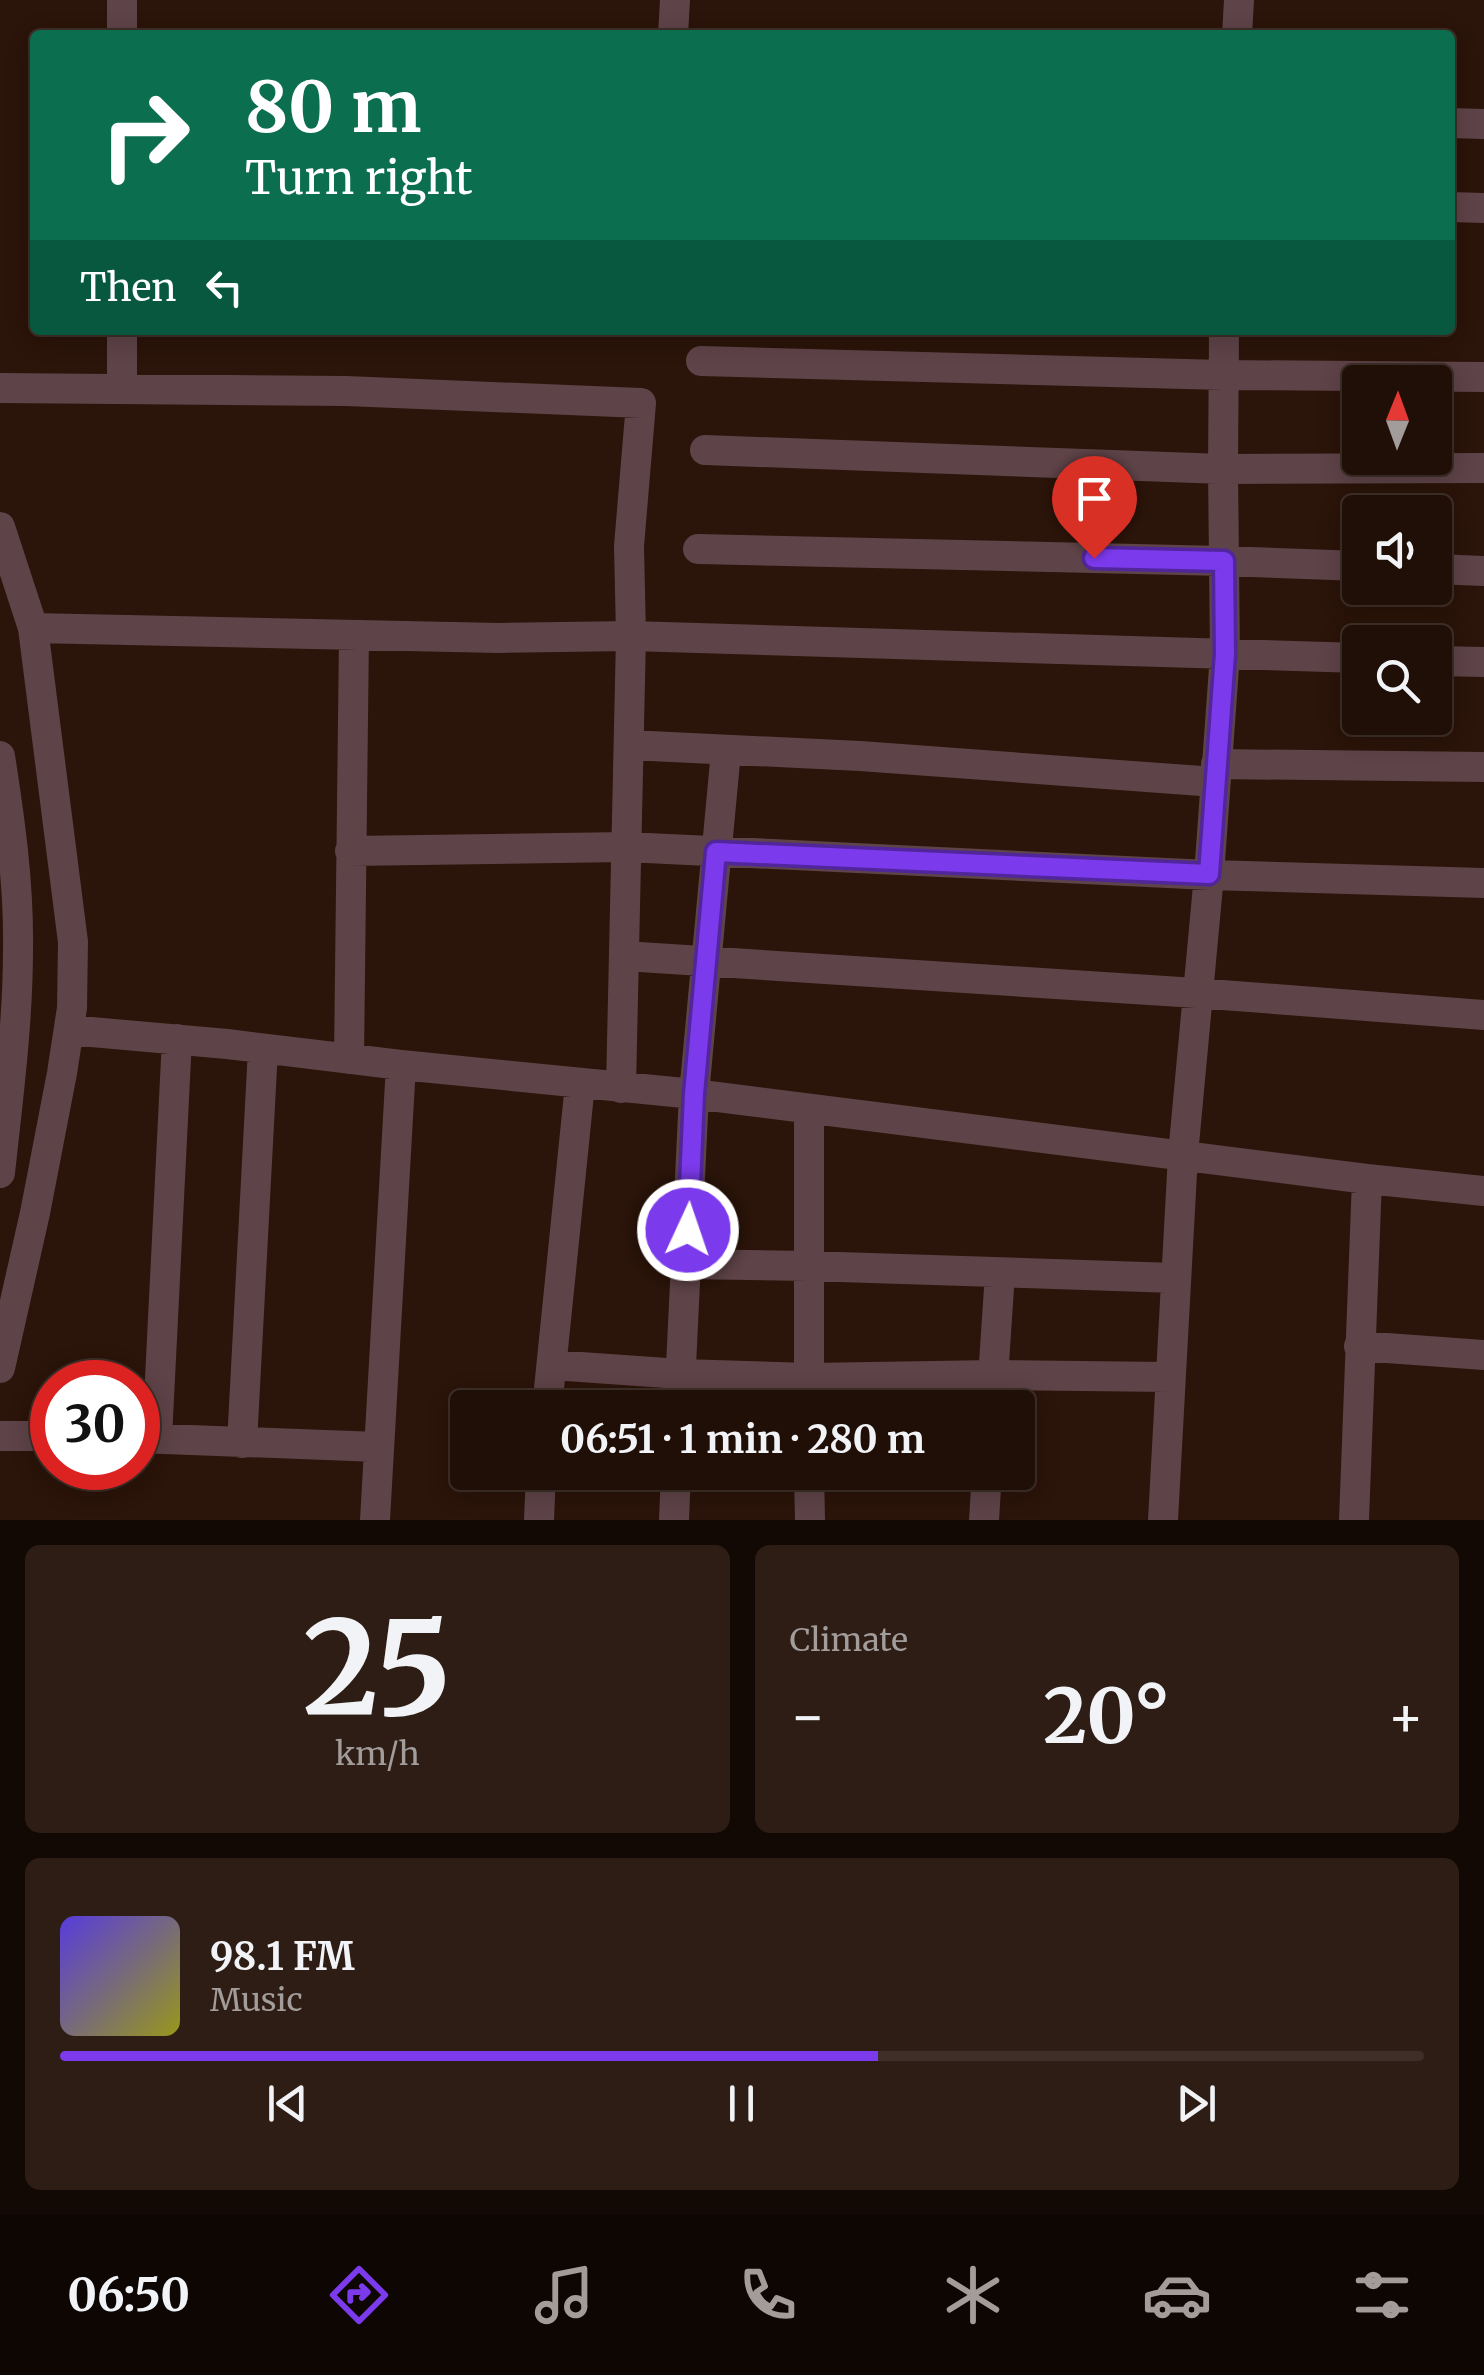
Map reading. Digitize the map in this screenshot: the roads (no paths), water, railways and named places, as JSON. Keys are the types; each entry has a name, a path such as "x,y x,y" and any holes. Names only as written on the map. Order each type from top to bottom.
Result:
{"street":[{"path":"122,0 122,30"},
{"path":"674,30 675,0"},
{"path":"1237,30 1239,0"},
{"path":"1455,122 1484,124"},
{"path":"1455,208 1484,208"},
{"path":"122,335 122,387"},
{"path":"1162,1520 1183,1156 1225,654 1224,335"},
{"path":"701,361 1484,378"},
{"path":"0,388 346,391 641,403 629,546 632,636 621,1088"},
{"path":"705,450 1223,469 1484,468"},
{"path":"0,528 33,628 73,942 69,1030 35,1213 0,1368"},
{"path":"698,548 1342,565"},
{"path":"1452,570 1484,571"},
{"path":"33,628 498,638 632,636 1342,657"},
{"path":"348,1059 354,635"},
{"path":"1452,661 1484,662"},
{"path":"629,745 1216,773 1484,767"},
{"path":"680,1390 694,1094 726,751"},
{"path":"0,756 14,848 18,932 0,1173"},
{"path":"350,851 626,846 1484,883"},
{"path":"624,956 1484,1015"},
{"path":"69,1030 694,1094 1484,1192"},
{"path":"153,1360 177,1040"},
{"path":"242,1443 263,1049"},
{"path":"375,1520 402,1065"},
{"path":"549,1390 580,1084"},
{"path":"809,1109 809,1390"},
{"path":"1354,1520 1367,1179"},
{"path":"686,1264 1175,1278"},
{"path":"992,1390 1000,1273"},
{"path":"1359,1346 1484,1355"},
{"path":"552,1365 681,1374 795,1390"},
{"path":"831,1390 993,1375 1170,1377"},
{"path":"0,1436 30,1436"},
{"path":"160,1439 378,1448"},
{"path":"539,1520 540,1490"},
{"path":"674,1520 675,1490"},
{"path":"810,1490 810,1520"},
{"path":"984,1520 986,1490"}]}
